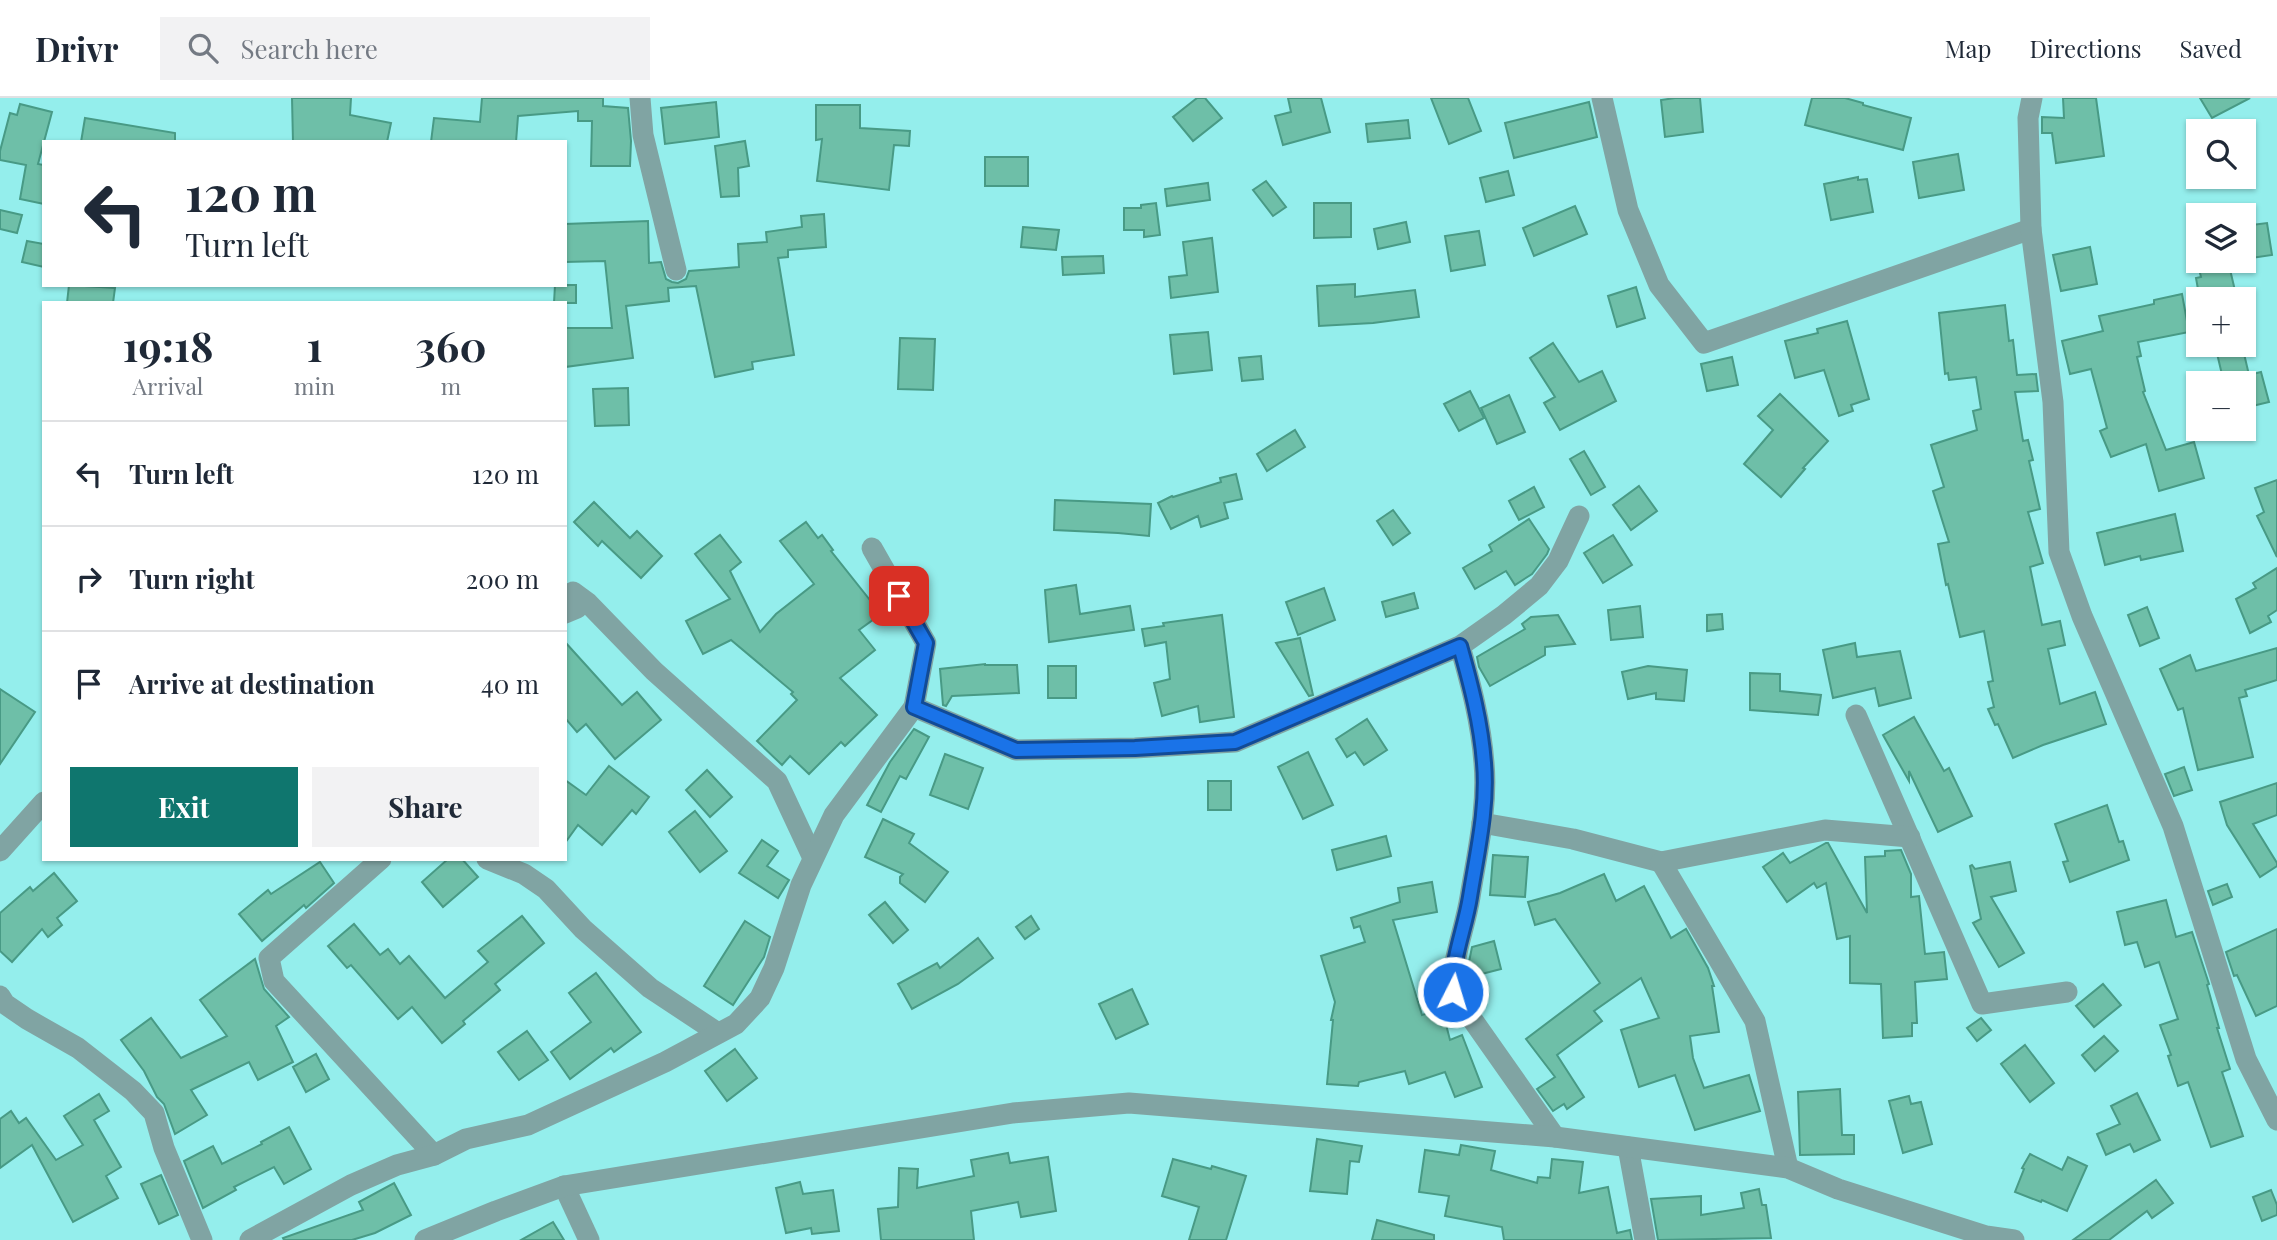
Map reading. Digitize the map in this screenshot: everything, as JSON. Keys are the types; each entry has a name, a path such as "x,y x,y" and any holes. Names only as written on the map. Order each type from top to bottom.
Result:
{"street":[{"path":"640,98 643,135 676,270"},
{"path":"1602,98 1628,210 1638,235 1659,285 1704,343 2031,229"},
{"path":"2032,98 2028,118 2031,229 2053,402 2059,552 2082,616 2174,826 2246,1059 2277,1120"},
{"path":"914,707 1016,750 1135,748 1235,742 1460,646 1539,586 1558,561 1579,516"},
{"path":"250,1240 351,1185 397,1165 434,1156 466,1139 528,1125 665,1062 736,1024 760,998 774,968 801,885 834,815 914,707 926,643 872,548"},
{"path":"567,611 577,608 573,592 588,603 654,670 777,781 813,858"},
{"path":"1460,646 1476,705 1485,764 1482,822 1469,905 1452,975 1453,992 1555,1137"},
{"path":"1856,715 1982,1004 2067,992"},
{"path":"0,851 42,804"},
{"path":"1482,822 1573,839 1661,862 1825,830 1910,837"},
{"path":"379,861 269,958 274,981 434,1156"},
{"path":"492,861 524,874 546,889 583,929 650,988 718,1033"},
{"path":"1661,862 1755,1021 1788,1168"},
{"path":"0,996 5,1004 27,1019 78,1048 132,1091 154,1113 164,1148 202,1240"},
{"path":"425,1240 564,1186 1013,1113 1129,1103 1555,1137 1788,1168 1838,1189 1986,1236 2014,1240"},
{"path":"1628,1147 1645,1240"},
{"path":"564,1186 589,1240"}],"building":[{"path":"292,98 351,98 350,115 391,123 387,140 293,140"},
{"path":"482,98 603,98 603,106 628,108 630,166 591,166 592,121 578,121 578,111 518,116 516,140 431,140 434,118 480,122"},
{"path":"1197,98 1205,98 1222,118 1193,141 1173,117"},
{"path":"1288,98 1321,98 1330,132 1283,145 1275,116 1291,112"},
{"path":"1431,98 1468,98 1481,131 1449,144"},
{"path":"1700,98 1703,132 1665,137 1661,100"},
{"path":"1812,98 1845,98 1911,118 1903,150 1805,125"},
{"path":"2063,98 2096,98 2104,156 2056,163 2052,133 2042,133 2042,117 2064,118"},
{"path":"2200,98 2250,98 2212,118"},
{"path":"716,102 719,137 665,144 661,108"},
{"path":"1589,102 1597,137 1514,158 1505,123"},
{"path":"20,104 52,112 44,140 42,140 38,164 42,165 42,204 20,199 26,165 0,160 10,113 17,115"},
{"path":"816,105 860,105 860,128 910,131 909,146 894,145 889,190 817,181 822,139 816,140"},
{"path":"85,118 175,133 175,140 81,140"},
{"path":"1408,120 1410,138 1368,142 1366,124"},
{"path":"745,141 749,166 738,168 739,196 721,197 715,146"},
{"path":"1958,154 1964,190 1919,198 1913,162"},
{"path":"985,157 1028,157 1028,186 985,186"},
{"path":"1508,171 1514,195 1486,202 1480,178"},
{"path":"1858,177 1858,180 1867,179 1873,212 1831,220 1824,184"},
{"path":"1266,181 1286,207 1273,216 1253,190"},
{"path":"1208,183 1210,200 1167,206 1165,189"},
{"path":"1156,203 1160,235 1144,237 1144,230 1124,230 1124,208 1141,208 1141,205"},
{"path":"1314,203 1351,203 1351,237 1314,238"},
{"path":"1575,206 1587,234 1534,256 1523,228"},
{"path":"0,210 22,215 17,233 0,229"},
{"path":"824,214 826,247 788,250 788,257 778,258 794,355 752,362 753,369 715,377 696,286 668,288 669,301 626,306 633,358 567,367 567,328 612,328 605,261 567,262 567,224 648,221 649,263 661,262 666,279 678,283 686,279 689,271 739,267 738,244 767,242 766,232 802,227 801,216"},
{"path":"1406,222 1410,242 1378,249 1374,229"},
{"path":"2267,223 2272,255 2256,257 2256,224"},
{"path":"1023,227 1059,230 1056,250 1021,247"},
{"path":"1479,231 1485,265 1451,271 1445,236"},
{"path":"1212,238 1218,292 1171,298 1169,277 1187,275 1183,242"},
{"path":"27,241 42,244 42,267 22,262"},
{"path":"2090,247 2097,284 2061,291 2053,255"},
{"path":"1103,256 1104,273 1063,275 1062,257"},
{"path":"2200,273 2231,273 2234,287 2198,287 2196,278 2201,277"},
{"path":"1355,284 1355,297 1415,290 1419,317 1319,326 1317,286"},
{"path":"576,285 576,303 554,301 555,287"},
{"path":"69,287 115,288 113,301 67,301"},
{"path":"1636,287 1645,318 1617,327 1608,296"},
{"path":"2182,294 2186,333 2138,342 2141,356 2137,357 2145,391 2143,392 2166,450 2194,442 2204,478 2159,491 2146,444 2111,457 2100,431 2107,428 2091,369 2070,374 2062,341 2103,331 2099,316 2154,304 2154,300"},
{"path":"2005,305 2009,341 2013,340 2017,375 2036,374 2038,391 2015,392 2023,441 2028,440 2033,460 2029,461 2040,509 2028,512 2043,563 2030,567 2042,625 2060,621 2065,645 2048,649 2060,704 2095,692 2106,724 2013,758 1988,709 1994,707 1988,682 1993,681 1984,631 1960,637 1948,584 1946,585 1938,544 1949,542 1933,491 1944,487 1931,445 1977,430 1973,411 1981,409 1976,377 1949,380 1948,373 1945,374 1939,313"},
{"path":"1847,321 1869,399 1851,405 1853,411 1839,416 1824,370 1795,378 1785,341 1818,333 1817,329"},
{"path":"1208,332 1212,370 1174,374 1170,335"},
{"path":"900,338 935,339 933,390 898,389"},
{"path":"1553,343 1579,382 1602,371 1616,401 1560,430 1544,403 1555,397 1530,358"},
{"path":"1261,356 1263,379 1242,381 1239,358"},
{"path":"1732,357 1738,385 1707,391 1701,364"},
{"path":"2218,357 2245,357 2248,371 2221,371"},
{"path":"2261,372 2269,402 2256,405 2256,373"},
{"path":"628,388 629,425 595,426 593,389"},
{"path":"1470,391 1484,418 1459,431 1444,404"},
{"path":"1780,394 1828,441 1781,497 1744,464 1773,430 1758,416"},
{"path":"1509,395 1525,432 1497,444 1481,408"},
{"path":"1295,430 1305,447 1267,471 1257,454"},
{"path":"1584,451 1605,487 1591,495 1570,459"},
{"path":"1236,474 1242,499 1224,503 1228,518 1201,527 1198,516 1171,529 1158,503 1172,496 1221,482 1220,478"},
{"path":"2277,480 2277,557 2257,516 2264,512 2255,488"},
{"path":"1639,486 1657,511 1631,530 1613,505"},
{"path":"1534,487 1544,507 1519,520 1509,501"},
{"path":"1055,500 1151,504 1149,536 1054,530"},
{"path":"594,502 630,538 637,531 662,556 641,578 602,541 598,546 574,522"},
{"path":"1393,510 1410,533 1393,545 1377,521"},
{"path":"2175,514 2183,551 2141,560 2140,556 2105,565 2097,533"},
{"path":"1529,519 1549,549 1532,574 1515,585 1506,571 1475,589 1463,568 1492,551 1489,545"},
{"path":"806,522 818,538 822,535 833,550 831,551 881,614 859,630 875,650 840,678 877,715 845,746 841,742 809,774 790,756 782,765 757,741 797,700 791,694 793,692 731,640 703,654 686,621 730,599 695,554 720,535 741,562 730,571 760,632 776,614 814,584 780,541"},
{"path":"1613,535 1632,565 1603,583 1584,553"},
{"path":"2277,568 2277,610 2268,616 2271,622 2250,633 2236,599 2256,588 2253,583"},
{"path":"1076,585 1080,614 1130,606 1134,630 1049,642 1045,590"},
{"path":"1324,588 1335,620 1298,635 1286,602"},
{"path":"1414,593 1418,608 1386,617 1382,602"},
{"path":"1640,606 1643,637 1611,640 1608,610"},
{"path":"2147,607 2159,638 2140,646 2128,615"},
{"path":"1722,614 1723,629 1707,631 1707,615"},
{"path":"1222,615 1234,717 1200,722 1198,706 1162,716 1154,683 1170,679 1166,642 1145,646 1142,629 1164,626 1163,623"},
{"path":"1558,615 1575,644 1545,647 1545,655 1490,686 1479,667 1477,657 1525,629 1522,624 1531,617"},
{"path":"1300,638 1313,695 1309,696 1276,643"},
{"path":"1855,643 1857,657 1900,651 1911,698 1879,706 1875,688 1833,698 1823,650"},
{"path":"567,644 622,705 637,692 661,720 615,759 586,724 577,732 567,720"},
{"path":"2277,648 2277,680 2245,690 2247,696 2239,698 2253,757 2198,770 2183,708 2178,710 2160,669 2190,655 2196,671"},
{"path":"985,664 1017,665 1019,693 952,696 946,706 943,705 940,669"},
{"path":"1048,666 1076,666 1076,698 1048,698"},
{"path":"1648,666 1687,670 1684,701 1656,699 1656,693 1628,699 1622,672"},
{"path":"1750,673 1780,674 1780,691 1821,695 1818,715 1750,710"},
{"path":"0,689 35,712 0,764"},
{"path":"1914,717 1944,771 1949,768 1972,816 1938,832 1909,771 1909,781 1883,735"},
{"path":"1367,719 1387,750 1364,765 1355,752 1347,757 1336,739"},
{"path":"914,729 929,737 906,779 900,776 881,812 867,805 890,762"},
{"path":"1308,752 1333,805 1303,819 1278,767"},
{"path":"945,754 983,768 968,809 930,795"},
{"path":"609,766 649,797 636,814 632,810 602,845 578,825 567,840 567,781 586,795"},
{"path":"2184,767 2192,790 2174,796 2165,774"},
{"path":"707,770 732,797 710,817 686,790"},
{"path":"1208,781 1231,781 1231,810 1208,810"},
{"path":"2277,783 2277,815 2253,824 2277,863 2277,866 2260,877 2227,825 2220,802"},
{"path":"2107,805 2119,842 2123,841 2129,860 2070,882 2063,862 2068,861 2055,824"},
{"path":"695,811 727,851 700,872 669,832"},
{"path":"883,819 914,834 909,843 948,872 925,902 900,883 903,874 865,857"},
{"path":"1386,836 1391,856 1337,870 1332,850"},
{"path":"762,840 778,851 767,866 789,880 778,898 739,873"},
{"path":"1826,843 1867,913 1865,857 1885,856 1885,851 1901,850 1911,874 1911,897 1919,896 1925,954 1944,952 1947,979 1915,982 1917,1023 1912,1023 1912,1036 1883,1038 1881,984 1850,983 1850,936 1837,939 1826,883 1817,888 1814,883 1787,902 1763,867 1783,853 1790,863"},
{"path":"1493,855 1528,857 1525,897 1490,895"},
{"path":"446,861 464,861 478,877 443,907 422,882"},
{"path":"320,862 334,883 262,941 239,914 268,890 271,894"},
{"path":"2010,862 2016,891 1991,897 2024,953 1999,967 1973,923 1981,919 1970,866 1975,869"},
{"path":"54,873 77,901 57,918 62,925 48,937 42,929 12,962 0,951 0,913 30,887 33,891"},
{"path":"1604,874 1616,901 1644,886 1671,938 1686,929 1708,968 1714,986 1719,1032 1690,1036 1693,1058 1704,1088 1749,1075 1760,1111 1695,1130 1675,1075 1639,1087 1621,1030 1659,1018 1641,978 1594,1011 1602,1021 1557,1055 1584,1097 1567,1109 1564,1104 1553,1111 1537,1089 1555,1077 1526,1039 1600,983 1555,919 1535,925 1528,902 1560,893"},
{"path":"1432,882 1437,912 1393,920 1422,1015 1442,1009 1450,1040 1462,1035 1482,1087 1455,1097 1445,1072 1409,1084 1405,1071 1359,1082 1358,1086 1327,1084 1331,1020 1335,1002 1321,956 1365,942 1360,926 1354,928 1351,918 1400,902 1398,888"},
{"path":"2227,884 2232,897 2213,905 2208,891"},
{"path":"2166,900 2176,937 2192,932 2209,984 2207,985 2217,1028 2230,1069 2222,1072 2243,1136 2211,1147 2188,1082 2178,1086 2168,1056 2171,1055 2160,1025 2178,1019 2159,962 2145,967 2137,942 2125,945 2117,912"},
{"path":"885,902 908,930 893,943 869,915"},
{"path":"522,916 544,943 495,984 500,990 442,1043 412,1007 398,1019 351,965 347,968 328,946 354,924 380,955 388,949 400,964 409,956 445,998 488,962 478,951"},
{"path":"1031,916 1039,929 1025,939 1016,927"},
{"path":"745,921 770,937 764,957 733,1005 704,986"},
{"path":"2277,929 2277,1006 2256,1016 2237,975 2234,976 2226,952"},
{"path":"978,938 993,958 958,984 912,1009 898,984 937,963 940,968"},
{"path":"1494,941 1501,969 1470,977 1468,967 1472,947"},
{"path":"255,959 264,989 289,1017 276,1026 293,1062 258,1080 249,1062 191,1090 207,1115 175,1134 164,1104 121,1040 151,1018 181,1058 227,1036 200,1000"},
{"path":"596,973 641,1032 614,1052 611,1048 570,1079 551,1052 591,1022 569,993"},
{"path":"2103,984 2121,1005 2094,1027 2076,1006"},
{"path":"1132,989 1148,1024 1116,1039 1099,1004"},
{"path":"1981,1018 1991,1030 1977,1041 1967,1028"},
{"path":"527,1031 548,1060 519,1080 498,1052"},
{"path":"2104,1036 2118,1051 2095,1071 2082,1055"},
{"path":"2025,1045 2054,1083 2030,1102 2001,1064"},
{"path":"735,1049 757,1078 727,1101 705,1071"},
{"path":"316,1054 329,1079 306,1092 293,1067"},
{"path":"1840,1089 1842,1135 1854,1135 1854,1154 1800,1155 1798,1092"},
{"path":"2137,1093 2160,1140 2134,1152 2130,1144 2106,1155 2097,1134 2120,1124 2111,1106"},
{"path":"99,1094 109,1111 94,1120 121,1167 106,1176 118,1198 73,1222 32,1145 0,1168 0,1119 11,1111 19,1123 26,1118 56,1160 83,1145 64,1116"},
{"path":"1909,1096 1911,1104 1921,1102 1932,1144 1903,1153 1889,1101"},
{"path":"289,1127 311,1169 284,1184 274,1167 234,1187 236,1190 203,1208 184,1161 213,1146 222,1164"},
{"path":"1317,1139 1362,1146 1359,1162 1350,1161 1347,1194 1310,1191"},
{"path":"1461,1145 1495,1151 1491,1170 1537,1183 1538,1177 1550,1178 1552,1159 1583,1162 1579,1193 1608,1187 1617,1233 1630,1230 1632,1240 1504,1240 1502,1227 1445,1216 1449,1196 1419,1192 1425,1150 1459,1155"},
{"path":"1008,1153 1010,1163 1048,1157 1056,1211 1021,1217 1018,1202 971,1211 974,1240 881,1240 878,1209 898,1207 899,1168 918,1169 917,1188 974,1176 971,1160"},
{"path":"2030,1154 2062,1170 2068,1157 2087,1166 2067,1211 2015,1192 2024,1169 2022,1168"},
{"path":"1173,1159 1246,1176 1226,1240 1189,1240 1199,1207 1162,1196"},
{"path":"161,1175 178,1215 159,1224 141,1184"},
{"path":"2156,1180 2173,1203 2152,1218 2147,1211 2109,1240 2073,1240"},
{"path":"800,1182 803,1194 833,1190 839,1231 812,1234 811,1228 786,1233 776,1188"},
{"path":"394,1183 411,1215 375,1233 352,1240 284,1240 283,1238 363,1210 359,1202"},
{"path":"1759,1189 1762,1205 1766,1205 1771,1238 1658,1240 1651,1199 1701,1196 1701,1215 1744,1208 1741,1193"},
{"path":"2271,1190 2277,1205 2277,1215 2262,1221 2253,1197"},
{"path":"1377,1220 1434,1235 1434,1240 1372,1240"},
{"path":"553,1222 564,1240 521,1240"}],"route":[{"path":"899,596 926,643 914,707 1016,750 1135,748 1235,742 1460,646 1476,705 1485,764 1482,822 1469,905 1452,975 1453,992"}]}
